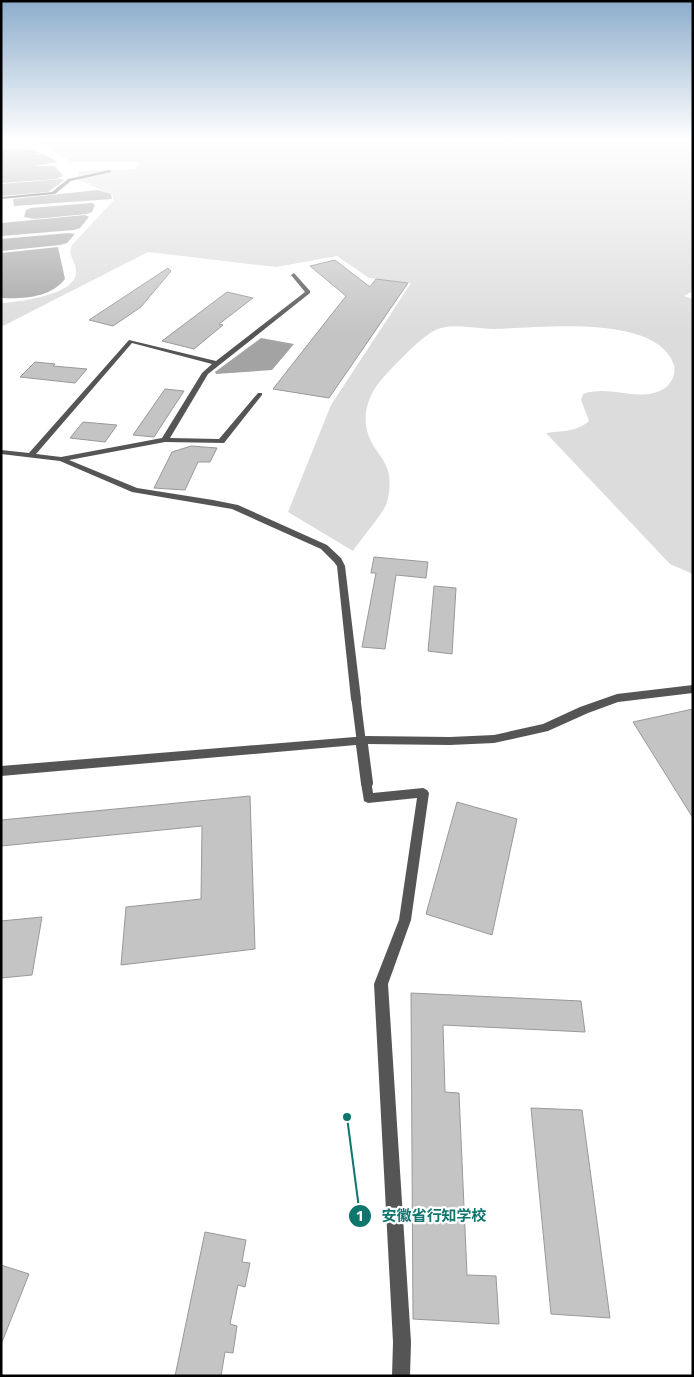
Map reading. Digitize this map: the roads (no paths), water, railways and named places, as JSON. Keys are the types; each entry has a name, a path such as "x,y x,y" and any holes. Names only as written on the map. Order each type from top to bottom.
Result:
{"street":[{"path":"165,440 205,373 308,292 294,276"},
{"path":"31,456 131,341 216,363"},
{"path":"1,452 61,459 165,440 221,440 260,394"},
{"path":"61,459 135,490 235,507 330,550 341,566 368,798 423,793 405,920 381,984 402,1332 401,1376"},
{"path":"1,771 367,740 450,741 494,738 544,728 617,698 693,689"}],"place":[{"name":"安徽省行知学校","path":"347,1117"}]}
